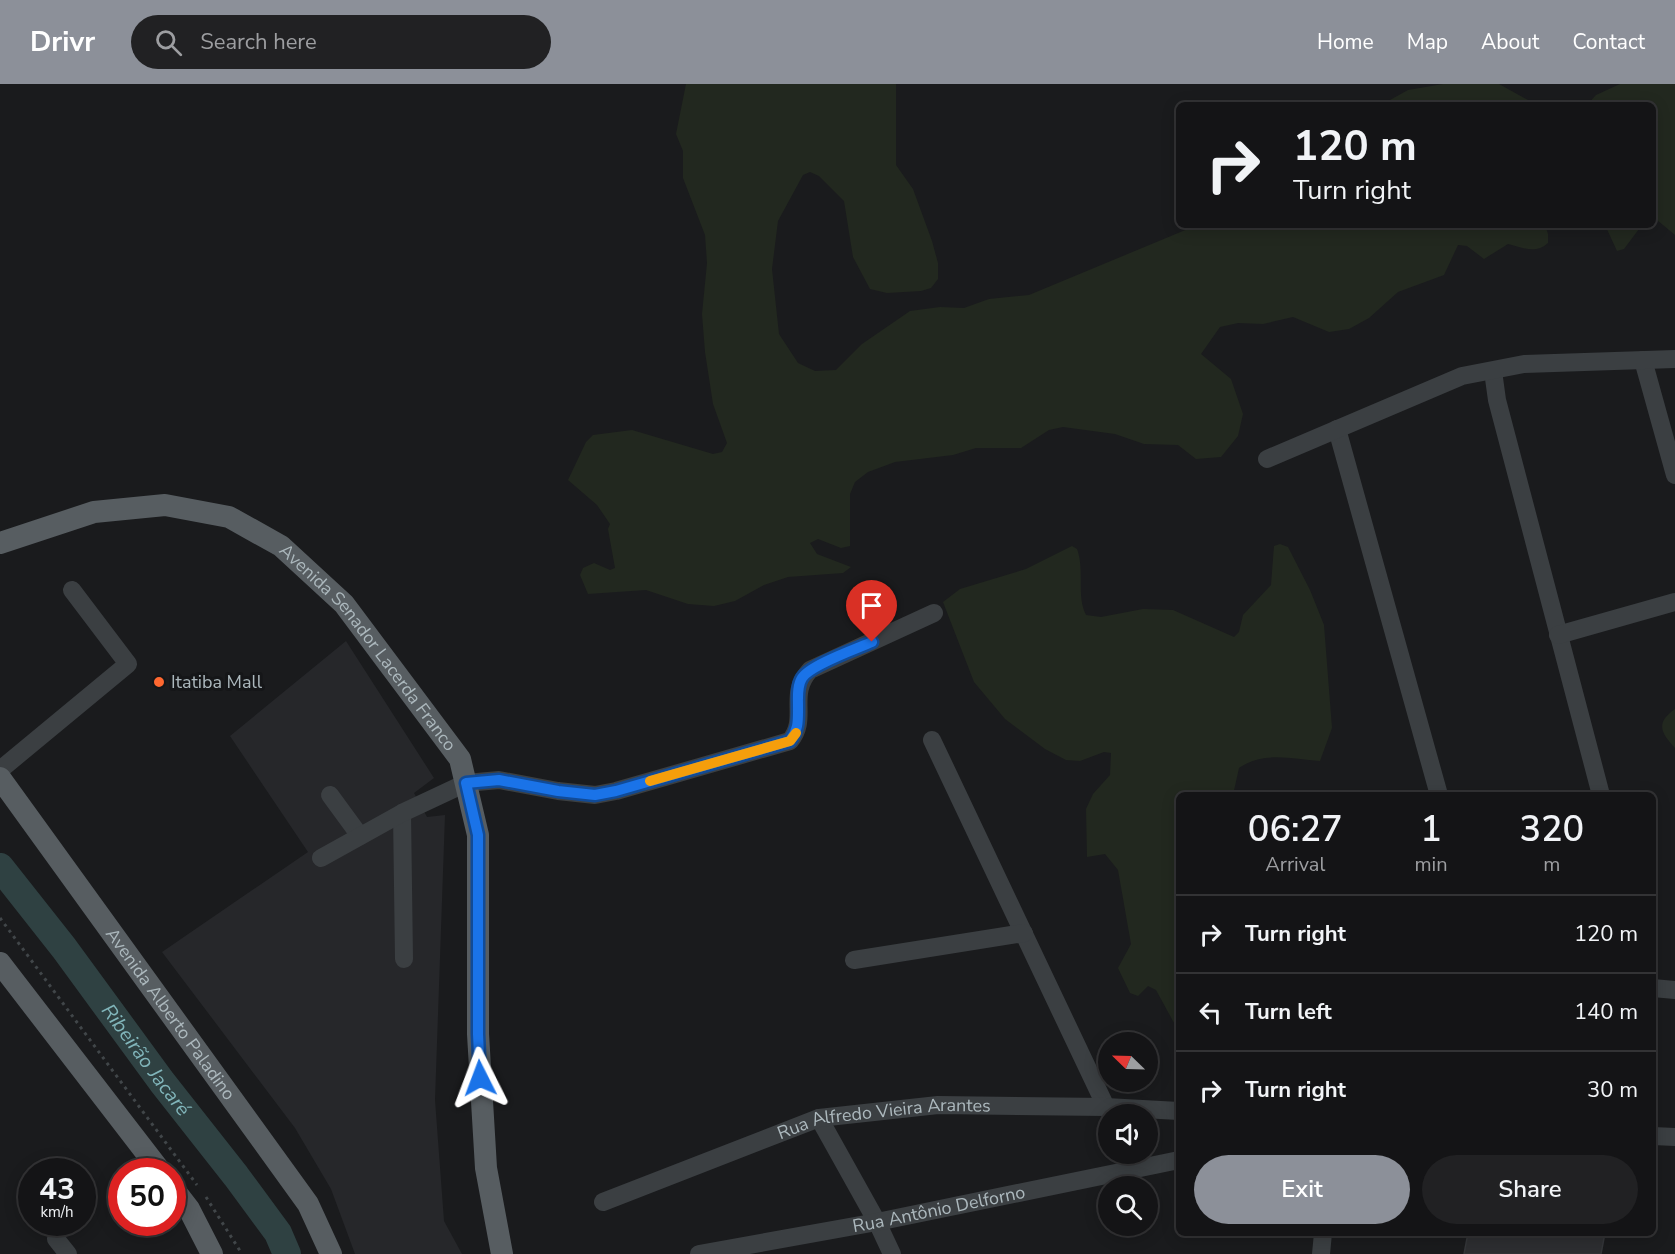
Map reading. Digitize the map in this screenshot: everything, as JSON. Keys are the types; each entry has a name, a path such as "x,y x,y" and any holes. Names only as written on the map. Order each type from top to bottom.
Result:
{"main road":[{"name":"Avenida Senador Lacerda Franco","path":"0,543 94,512 165,505 229,517 281,546 344,604 460,759 478,835 478,1034 486,1168 502,1254"},
{"name":"Avenida Alberto Paladino","path":"0,778 308,1204 331,1254"},
{"path":"0,963 149,1158"},
{"path":"186,1205 212,1254"}],"street":[{"path":"1267,459 1462,376 1524,364 1675,359"},
{"path":"1643,360 1675,475"},
{"path":"1493,371 1497,400 1600,792"},
{"path":"1337,429 1438,792"},
{"path":"0,770 128,664 72,590"},
{"path":"1558,635 1675,602"},
{"path":"321,858 402,813 466,783 499,780 595,795 790,741 795,734 798,722 798,690 801,679 810,670 934,614"},
{"path":"932,740 1105,1104"},
{"path":"330,795 360,836"},
{"path":"402,813 404,959"},
{"path":"854,960 1024,933"},
{"path":"1656,988 1675,990"},
{"name":"Rua Alfredo Vieira Arantes","path":"603,1202 819,1118 938,1105 1098,1107"},
{"name":"Rua Alfredo Vieira Arantes","path":"1158,1110 1176,1111"},
{"path":"819,1118 877,1221 892,1254"},
{"path":"1656,1136 1675,1137"},
{"name":"Rua Antônio Delforno","path":"699,1254 877,1221 1176,1161"},
{"path":"1321,1254 1323,1236"},
{"path":"56,1239 68,1254"}],"path":[{"path":"0,918 215,1209 242,1254"}],"shaded area":[{"path":"686,84 896,84 896,165 913,189 932,241 938,263 938,279 931,288 921,291 887,293 870,289 853,257 844,201 819,176 810,172 803,175 778,221 772,269 779,334 798,363 815,371 836,370 862,344 910,311 940,307 964,308 989,299 1029,295 1190,228 1546,228 1548,243 1534,249 1508,244 1484,259 1467,246 1458,245 1444,275 1398,292 1369,318 1349,329 1329,332 1293,317 1263,324 1238,323 1220,327 1201,354 1231,379 1243,414 1238,436 1221,457 1196,459 1178,445 1144,444 1115,434 1063,427 1049,430 1021,448 976,448 953,455 895,462 868,472 855,482 850,494 850,546 841,548 818,539 810,543 817,554 851,567 843,573 788,577 764,585 735,601 714,606 688,604 646,590 588,594 580,575 583,568 594,563 610,570 615,568 608,529 610,524 597,505 568,480 586,442 593,435 632,430 713,454 722,452 727,443 713,404 705,352 702,314 707,263 705,235 683,178 683,151 676,134"},
{"path":"1443,84 1499,84 1532,102 1386,102 1408,90"},
{"path":"1620,84 1675,84 1675,235 1656,220 1656,102 1590,102 1596,95"},
{"path":"1606,228 1640,228 1624,249 1617,251"},
{"path":"1280,544 1288,547 1310,590 1324,625 1332,728 1320,761 1278,757 1258,759 1239,768 1234,792 1176,792 1176,1027 1156,990 1148,986 1138,996 1130,993 1118,968 1131,944 1118,870 1105,854 1087,857 1086,809 1093,794 1110,775 1111,753 1104,752 1080,761 1066,760 1045,749 1005,719 974,682 943,602 960,589 1026,569 1072,546 1077,549 1079,557 1082,600 1086,615 1101,617 1143,609 1173,610 1234,637 1239,632 1243,615 1271,585 1274,546"},
{"path":"346,641 434,778 414,793 427,817 445,815 435,1100 444,1221 462,1254 355,1254 331,1189 295,1128 162,952 308,852 230,736"},
{"path":"1675,709 1675,748 1666,738 1662,728 1665,719"}],"building":[{"path":"1467,1236 1604,1236 1601,1254 1464,1254"}],"waterway":[{"name":"Ribeirão Jacaré","path":"0,867 236,1176 278,1233 287,1254"}],"slow traffic":[{"path":"650,781 790,741 796,733"}],"place":[{"name":"Itatiba Mall","path":"159,682"}],"route":[{"path":"480,1078 478,835 466,783 499,780 595,795 790,741 795,734 798,722 798,690 801,679 810,670 872,642"}]}
